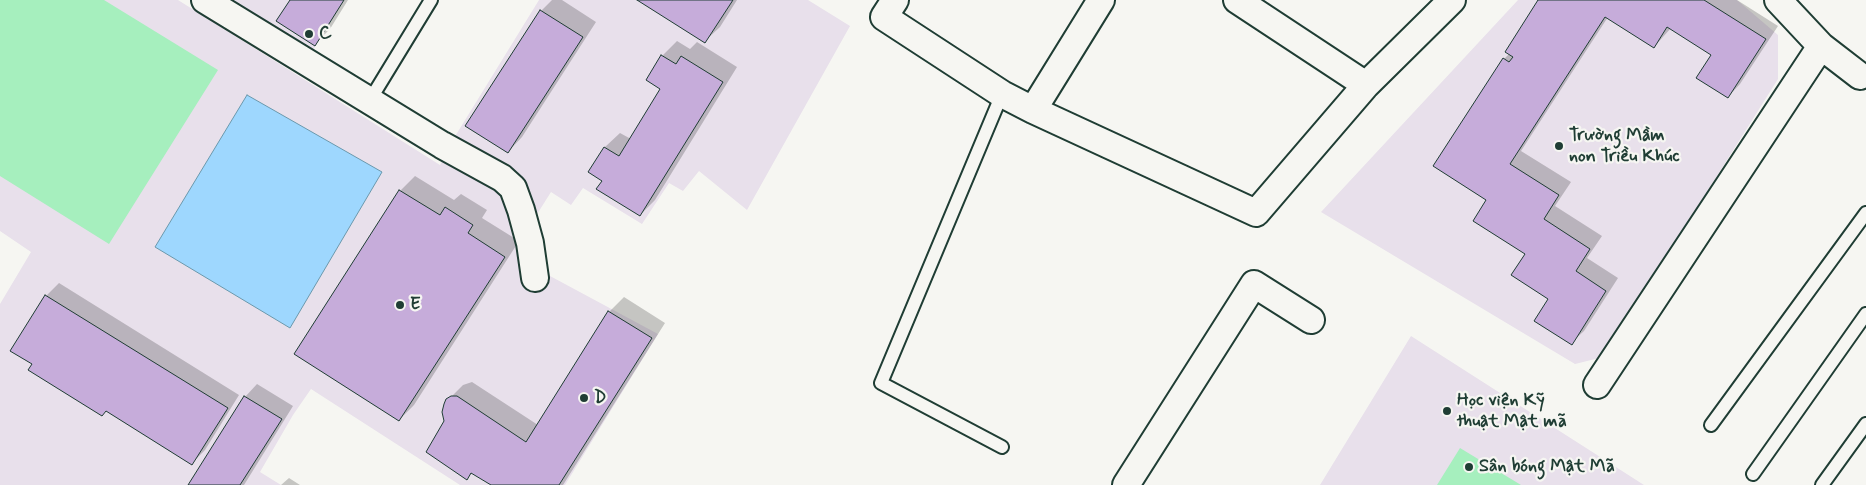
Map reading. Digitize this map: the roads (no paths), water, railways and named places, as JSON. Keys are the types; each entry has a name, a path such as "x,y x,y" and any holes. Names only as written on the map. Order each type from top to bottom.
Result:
{"street":[{"path":"205,0 442,145 502,178 513,188 530,243 535,278"},
{"path":"895,0 884,17 1002,94 1256,213 1366,85 1452,0"},
{"path":"1033,110 1101,0"},
{"path":"1237,0 1366,85"},
{"path":"1778,0 1821,46 1864,76"},
{"path":"1597,385 1821,46"},
{"path":"1126,485 1254,284 1311,320"}],"lane":[{"path":"370,100 431,0"},
{"path":"1002,94 881,383 1002,447"},
{"path":"1711,426 1866,213"},
{"path":"1753,474 1866,314"},
{"path":"1822,485 1866,424"}],"water":[{"path":"247,95 382,172 290,328 155,247"}],"place":[{"name":"C","path":"309,34"},
{"name":"Trường Mầm non Triều Khúc","path":"1559,146"},
{"name":"E","path":"400,305"},
{"name":"D","path":"584,398"},
{"name":"Học viện Kỹ thuật Mật mã","path":"1447,411"},
{"name":"Sân bóng Mật Mã","path":"1469,467"}]}
